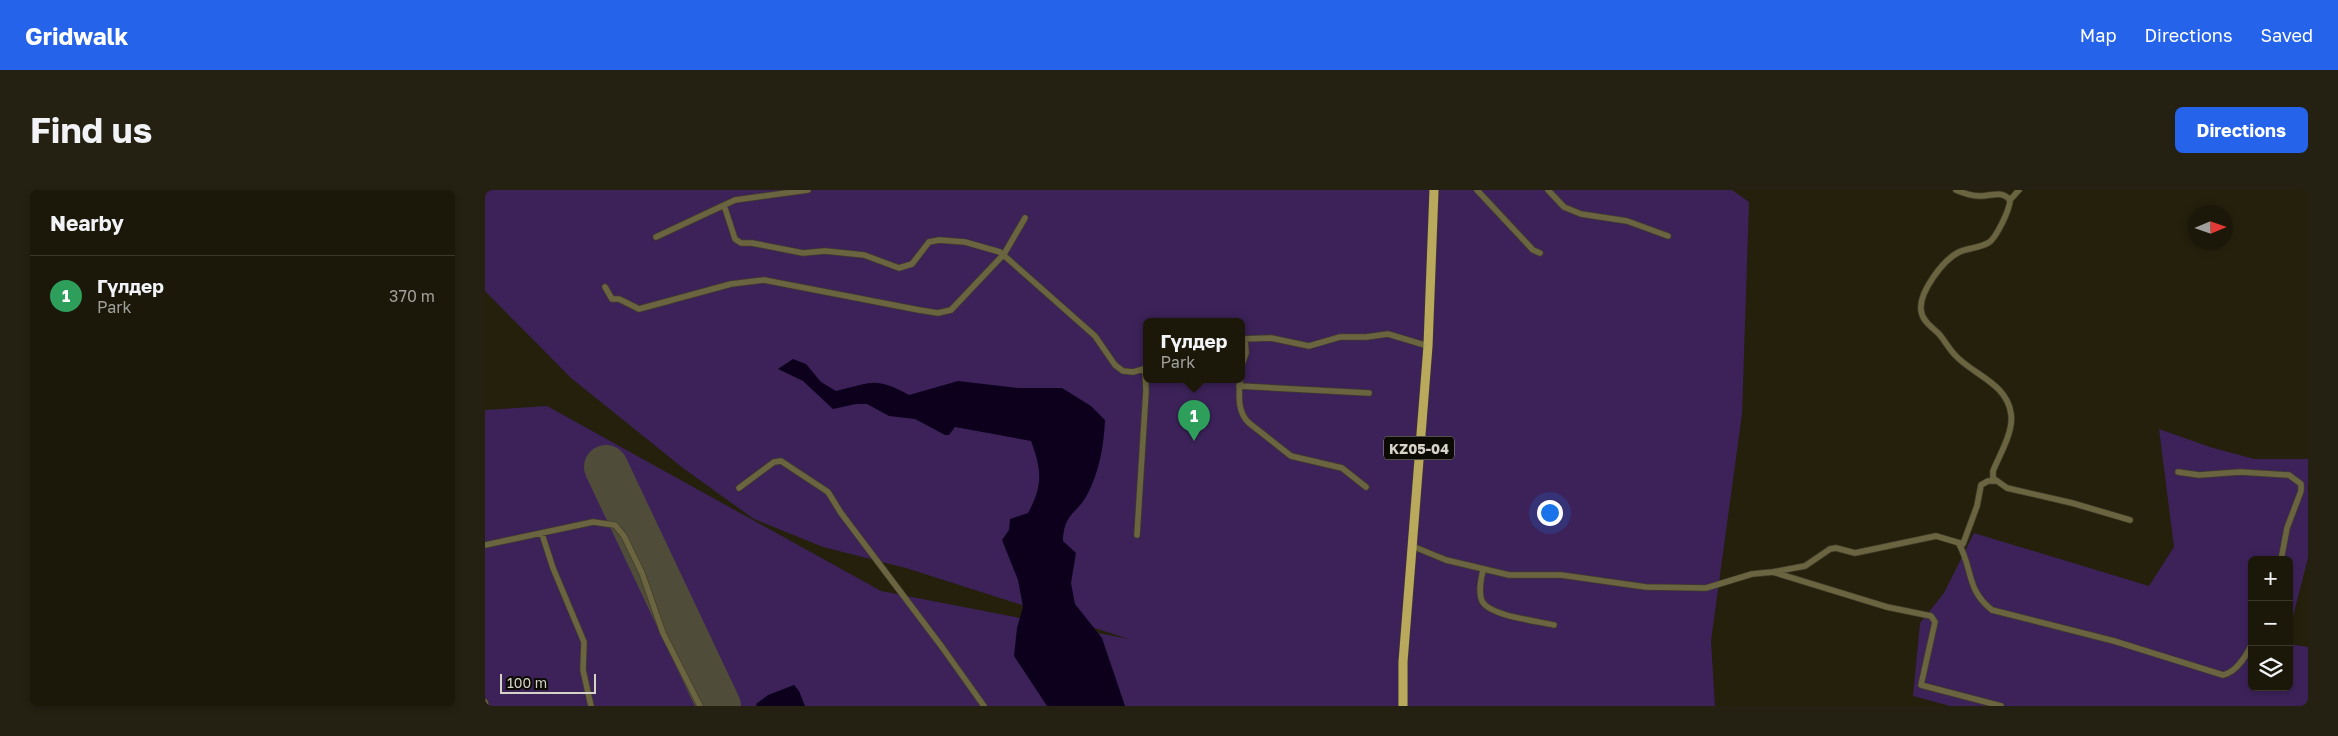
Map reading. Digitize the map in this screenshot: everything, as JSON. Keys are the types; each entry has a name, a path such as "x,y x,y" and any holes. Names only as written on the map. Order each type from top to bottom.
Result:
{"main road":[{"name":"KZ05-04","path":"1403,706 1403,662 1427,346 1434,190"}],"street":[{"path":"656,237 735,200 808,190"},
{"path":"1477,190 1533,250 1540,253"},
{"path":"1548,190 1564,207 1581,214 1627,221 1668,236"},
{"path":"1956,190 1979,196 1998,192 2006,195 2010,200"},
{"path":"1995,481 1993,472 2010,425 2012,414 2009,405 1993,382 1955,355 1925,321 1921,310 1924,296 1933,279 1951,256 1991,241 2006,214 2010,200 2019,190"},
{"path":"724,205 735,240 741,244 751,243 803,253 825,251 864,255 899,268 912,264 929,242 939,240 965,242 1004,254 1032,282 1095,336 1115,365 1123,370 1133,372 1143,369"},
{"path":"605,288 612,299 639,308 731,284 764,280 919,310 945,313 963,299 1004,254 1025,218"},
{"path":"1245,339 1271,338 1309,346 1339,337 1366,337 1388,334 1427,346"},
{"path":"1137,535 1146,383"},
{"path":"1366,487 1341,468 1291,456 1243,418 1239,405 1240,383 1369,393"},
{"path":"739,488 774,462 781,462 827,492 984,706"},
{"path":"2178,472 2199,475 2241,472 2289,476 2296,479 2301,484 2301,491 2287,528 2282,556"},
{"path":"1411,546 1446,560 1509,575 1561,575 1645,587 1706,588 1751,574 1805,566 1836,548 1855,553 1936,536 1963,544 1977,506 1981,485 1988,481 1995,481 2007,488 2072,503 2130,520"},
{"path":"485,545 542,534 559,528 598,522 611,524 620,530 642,573 663,633 700,706"},
{"path":"542,534 553,568 584,642 583,670 591,706"},
{"path":"1959,544 1975,591 1992,610 2113,641 2223,675 2229,674 2235,669 2251,646"},
{"path":"1483,570 1481,594 1482,601 1487,607 1504,614 1554,625"},
{"path":"1773,572 1887,607 1931,616 1935,622 1921,684 2001,706"},
{"path":"485,702 486,706"}],"shaded area":[{"path":"485,190 1732,190 1749,202 1742,414 1711,641 1715,706 485,706 485,410 547,406 881,591 1129,639 906,568 823,547 754,519 683,468 571,378 485,291"},
{"path":"793,359 806,364 821,382 836,391 866,384 880,383 909,395 958,381 1019,388 1062,388 1091,406 1105,420 1102,449 1095,478 1083,502 1068,519 1063,541 1076,553 1071,583 1075,604 1102,638 1125,706 1047,706 1014,656 1017,628 1023,607 1018,580 1002,540 1009,530 1010,519 1028,513 1036,494 1039,470 1031,441 955,427 949,435 945,435 915,419 889,416 867,404 856,404 833,409 803,381 778,369"},
{"path":"2159,429 2210,447 2254,459 2308,459 2308,558 2293,616 2293,556 2248,556 2248,691 2293,691 2293,645 2308,647 2308,706 1950,706 1913,696 1920,623 1944,593 1974,533 2149,586 2174,547"},
{"path":"718,655 729,681 727,683 721,684 712,658"},
{"path":"794,685 799,691 805,706 757,706 756,704 768,695"}],"runway":[{"path":"606,467 719,706"}],"place":[{"name":"Гүлдер","path":"1194,441"}]}
